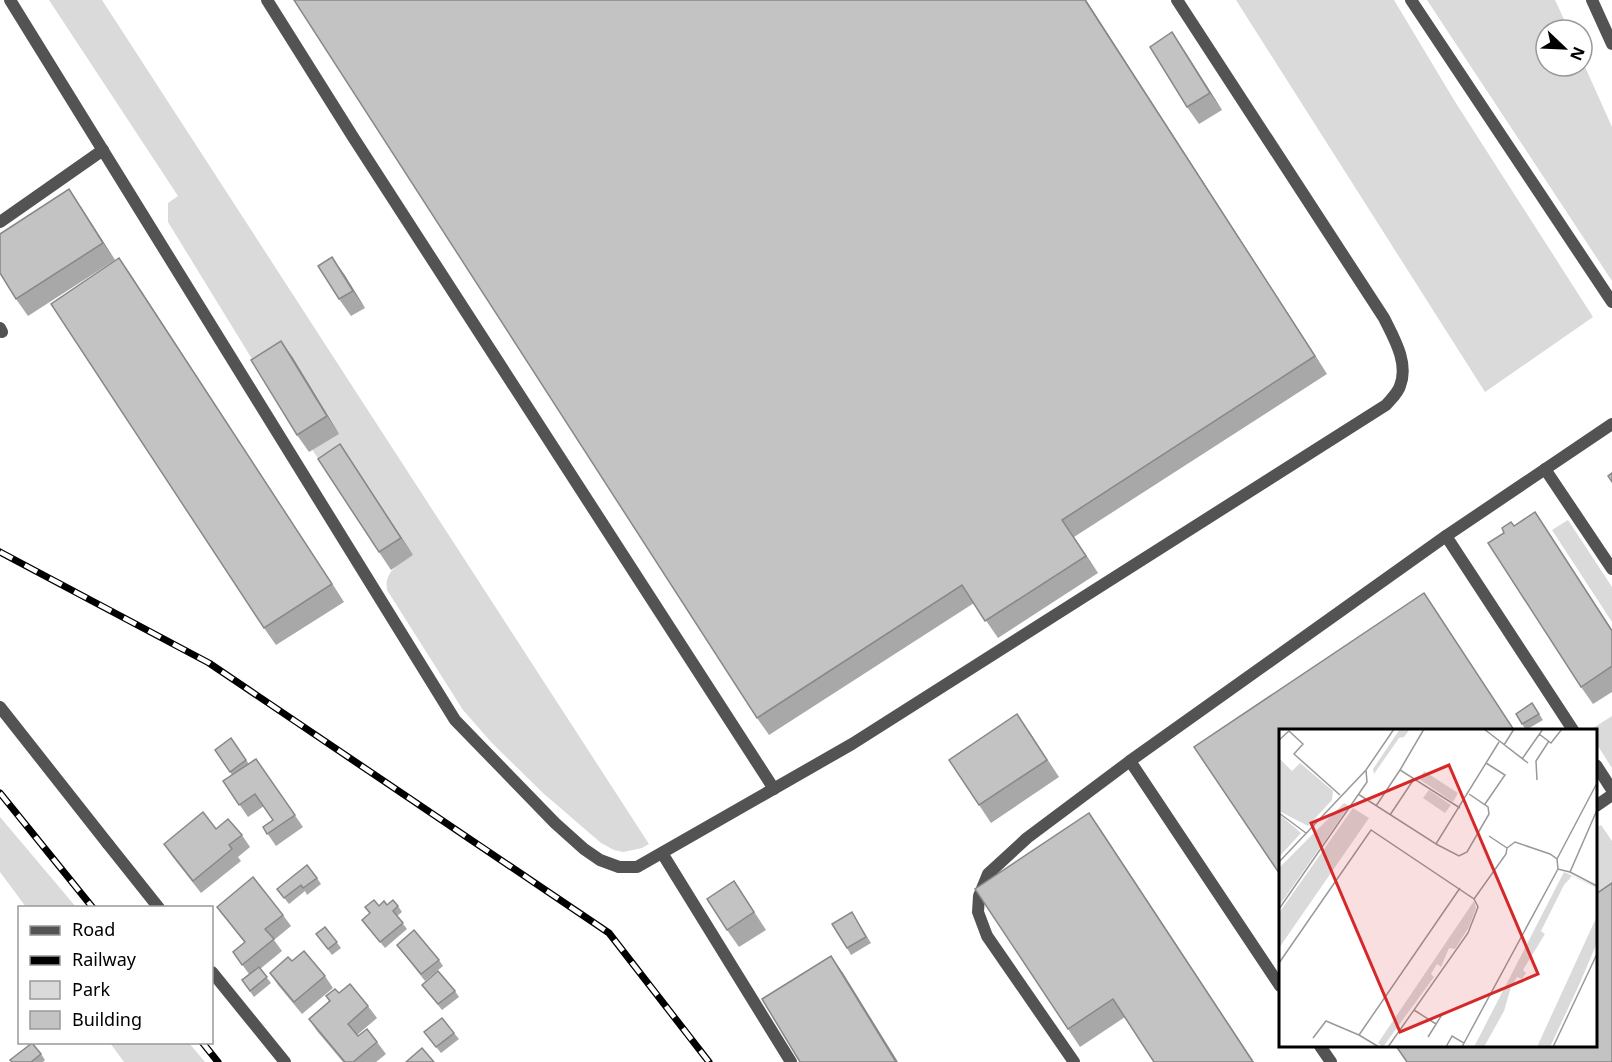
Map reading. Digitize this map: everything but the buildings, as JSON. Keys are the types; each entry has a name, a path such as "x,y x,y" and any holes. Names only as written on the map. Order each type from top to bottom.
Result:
{"street":[{"path":"10,0 455,720 555,823 584,849 600,860 619,867 638,867 862,738 1386,405 1400,387 1403,371 1398,349 1384,318 1177,0"},
{"path":"267,0 359,147 774,789"},
{"path":"1410,0 1612,302"},
{"path":"1592,0 1612,44"},
{"path":"0,222 103,150"},
{"path":"1074,1062 987,936 978,912 978,896 988,874 1027,838 1130,761 1446,536 1612,424"},
{"path":"1545,469 1612,569"},
{"path":"1446,536 1572,729"},
{"path":"0,707 157,906"},
{"path":"1130,761 1279,983"},
{"path":"1597,767 1612,790"},
{"path":"1597,805 1612,795"},
{"path":"662,854 791,1062"},
{"path":"213,973 285,1062"},
{"path":"1321,1047 1331,1062"}],"green space":[{"path":"49,0 102,0 649,844 623,852 601,843 543,793 492,743 463,710 387,590 390,573 413,555 330,476 263,377 168,222 168,203 178,196"},
{"path":"1236,0 1394,0 1454,100 1593,317 1485,392"},
{"path":"1427,0 1555,0 1563,18 1534,18 1534,78 1590,78 1612,127 1612,281"},
{"path":"1568,520 1612,587 1612,622 1552,530"},
{"path":"1612,716 1612,768 1597,745 1597,729 1592,729"},
{"path":"0,817 75,906 25,906 0,872"},
{"path":"1601,825 1612,841 1612,901 1597,911 1597,827"},
{"path":"111,1044 190,1044 205,1062 124,1062"}],"railway":[{"path":"0,552 209,663 609,933 709,1062"},
{"path":"0,793 91,906"},
{"path":"204,1044 218,1062"}]}
